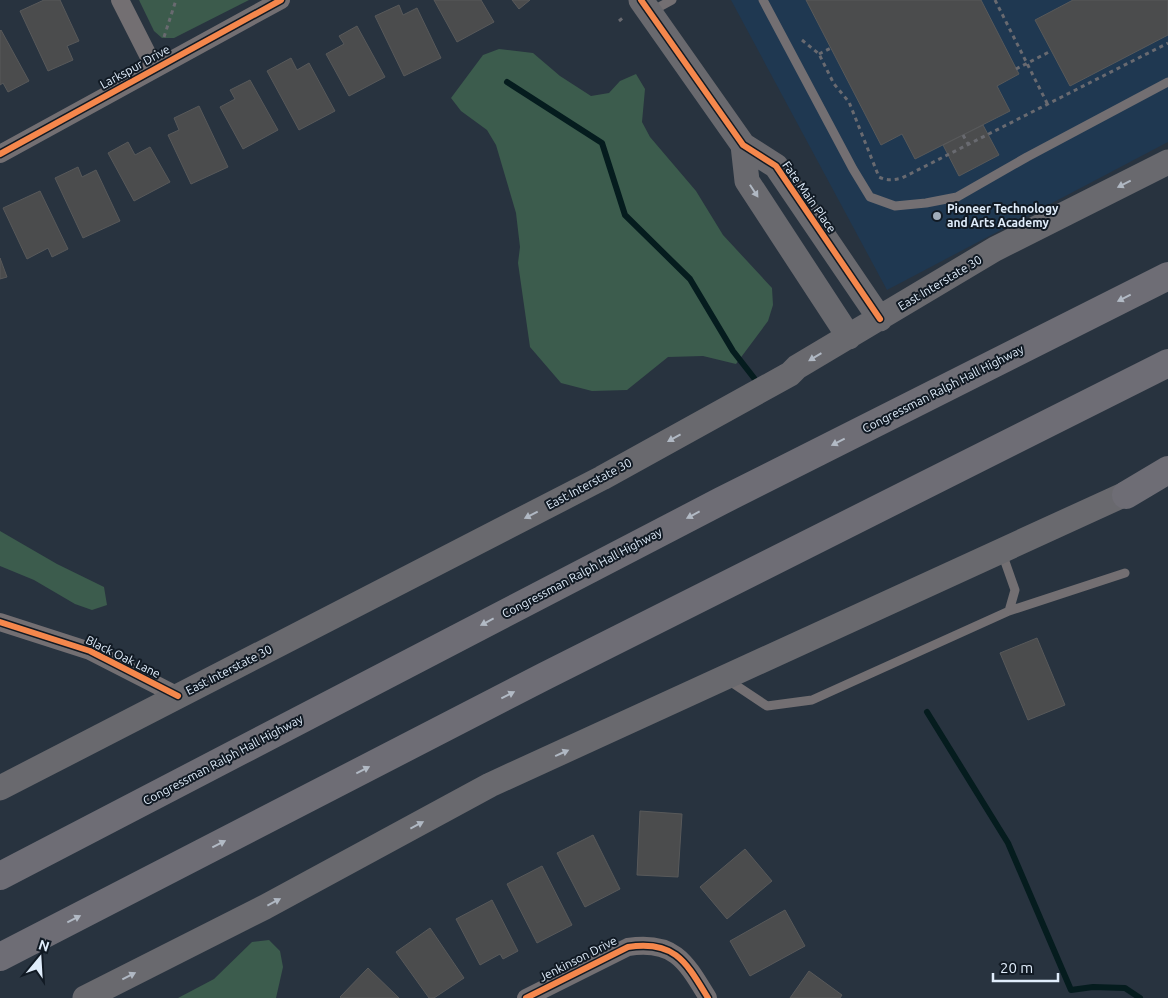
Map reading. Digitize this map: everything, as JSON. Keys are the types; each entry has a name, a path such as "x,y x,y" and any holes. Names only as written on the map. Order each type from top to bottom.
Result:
{"highway":[{"name":"Congressman Ralph Hall Highway","path":"0,876 729,496 1168,276"},
{"path":"0,957 554,671 1168,363"},
{"path":"1126,495 1168,470"}],"main road":[{"name":"Fate Main Place","path":"646,6 742,145 776,166 880,319"},
{"name":"Fate Main Place","path":"742,145 747,181 849,337"},
{"name":"East Interstate 30","path":"0,788 602,478 790,374 797,367 995,249 1168,162"},
{"path":"85,998 265,907 490,786 1126,495 1168,474"}],"street":[{"path":"120,0 155,69"},
{"name":"Larkspur Drive","path":"0,154 281,0"},
{"name":"Black Oak Lane","path":"0,622 90,651 178,696"},
{"name":"Jenkinson Drive","path":"526,998 628,947 644,945 662,947 678,956 690,969 708,998"}],"lane":[{"path":"646,6 672,0"},
{"path":"763,0 853,169 870,197 895,206 957,197 1168,82"},
{"path":"1002,551 1015,590 1009,611"},
{"path":"726,678 768,706 812,700 1009,611 1126,573"}],"path":[{"path":"164,37 176,0"},
{"path":"996,0 1047,103"},
{"path":"798,32 802,40 819,54 834,84 849,102 879,177 886,180 902,178 1168,43"},
{"path":"819,54 830,48"},
{"path":"1016,69 1051,51"},
{"path":"963,135 968,144"}],"shaded area":[{"name":"Pioneer Technology and Arts Academy","path":"731,0 1168,0 1168,142 887,290"}],"green space":[{"path":"139,0 249,0 174,38 162,38 154,31"},
{"path":"499,49 533,53 560,76 591,96 609,93 620,81 636,74 645,89 642,122 650,137 696,191 723,235 772,288 773,305 768,321 736,364 703,356 668,357 627,390 592,391 561,383 530,347 518,263 520,247 516,213 496,145 487,130 461,111 451,98 483,55"},
{"path":"0,531 57,564 104,587 107,605 92,610 75,604 34,580 0,566"},
{"path":"269,940 280,951 283,967 276,998 178,998 214,979 252,942"}],"building":[{"path":"44,0 60,0 79,41 67,46 73,60 48,71 20,11"},
{"path":"434,0 481,0 494,22 457,42"},
{"path":"512,0 530,0 519,9"},
{"path":"806,0 981,0 1019,74 997,86 1010,111 915,159 902,134 881,145"},
{"path":"1073,0 1168,0 1168,35 1070,86 1035,20"},
{"path":"399,5 403,15 417,8 441,58 404,76 375,16"},
{"path":"357,26 385,77 349,96 326,54 344,44 339,36"},
{"path":"1,30 29,81 8,92 3,83 0,85"},
{"path":"291,58 297,70 309,63 335,111 299,130 267,71"},
{"path":"250,80 278,130 243,149 220,107 235,99 230,90"},
{"path":"199,106 228,167 191,184 168,135 179,130 174,118"},
{"path":"983,125 999,155 959,176 943,145"},
{"path":"128,142 135,155 150,147 170,182 134,201 108,153"},
{"path":"78,167 82,177 96,170 120,221 83,238 55,178"},
{"path":"40,191 68,249 52,257 48,248 27,259 3,208"},
{"path":"0,258 7,277 0,279"},
{"path":"1037,638 1065,705 1028,720 1000,653"},
{"path":"640,811 682,814 678,877 637,875"},
{"path":"593,835 620,889 585,907 557,853"},
{"path":"745,849 772,881 727,919 700,887"},
{"path":"542,866 572,925 537,943 507,884"},
{"path":"492,900 518,951 503,959 500,954 480,965 456,919"},
{"path":"785,910 805,946 750,976 730,941"},
{"path":"430,928 464,978 434,998 429,998 396,952"},
{"path":"368,968 399,998 341,998"},
{"path":"809,971 842,995 840,998 790,998"}],"waterway":[{"path":"507,82 602,143 625,215 690,279 733,351 754,378"},
{"path":"927,712 1008,843 1071,990 1093,987 1125,988 1140,998"}],"cycle path":[{"path":"0,154 281,0"},
{"path":"641,0 743,145 776,166 880,319"},
{"path":"0,622 90,651 178,696"},
{"path":"526,998 628,947 644,946 657,947 677,956 693,974 708,998"}],"place":[{"name":"Pioneer Technology and Arts Academy","path":"937,216"}]}
